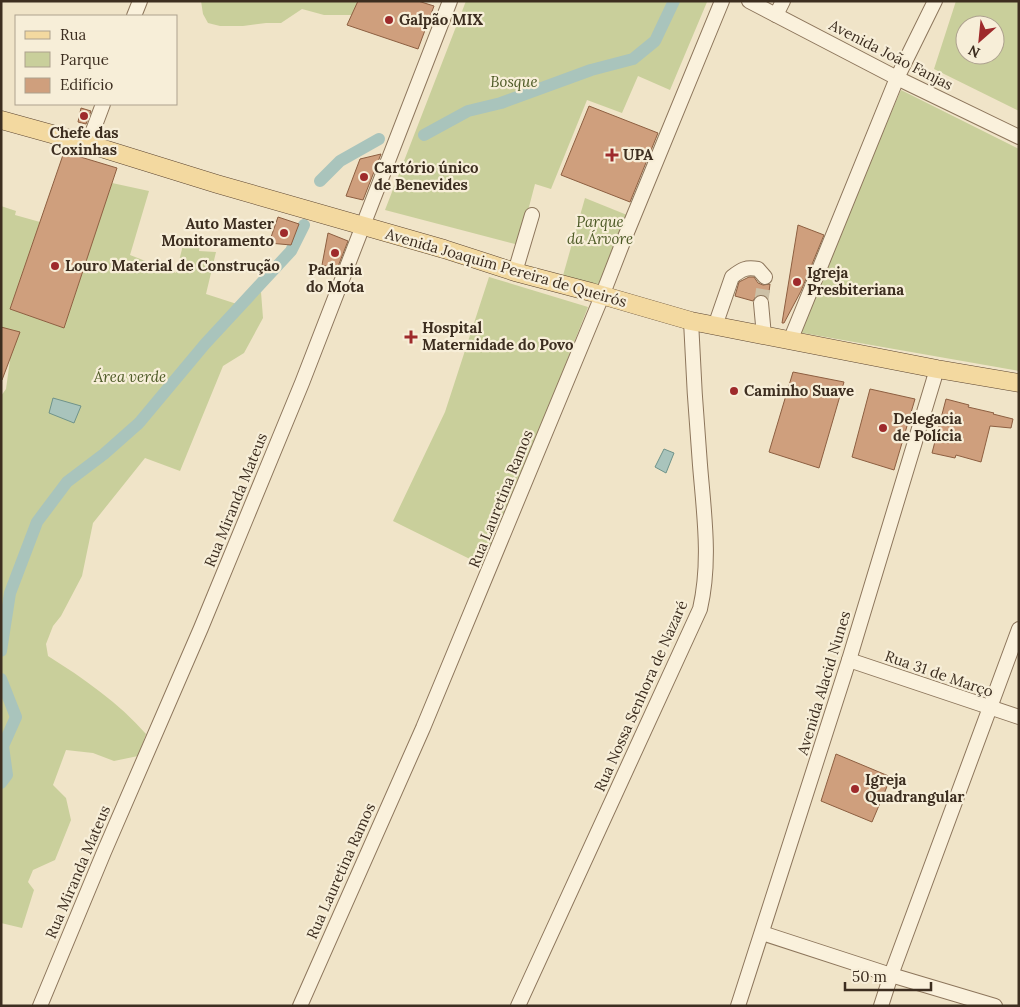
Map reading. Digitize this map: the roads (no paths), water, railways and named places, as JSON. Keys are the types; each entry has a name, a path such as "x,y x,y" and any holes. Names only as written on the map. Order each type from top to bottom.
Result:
{"main road":[{"name":"Avenida Joaquim Pereira de Queirós","path":"1,120 444,249 515,272 691,321 1019,383"}],"street":[{"path":"134,15 140,1"},
{"name":"Rua Miranda Mateus","path":"40,1006 201,628 302,384 450,1"},
{"name":"Rua Lauretina Ramos","path":"300,1006 423,728 722,1"},
{"name":"Avenida João Fanjas","path":"749,1 897,78 1019,137"},
{"path":"776,15 784,1"},
{"path":"790,341 897,78 935,1"},
{"path":"88,144 103,105"},
{"path":"515,272 532,215"},
{"path":"715,326 732,277 747,268 758,269 765,278"},
{"path":"761,304 764,336"},
{"name":"Rua Nossa Senhora de Nazaré","path":"518,1006 700,609 704,593 707,548 695,404 691,321"},
{"name":"Avenida Alacid Nunes","path":"738,1006 848,660 937,369"},
{"path":"881,1006 1019,629"},
{"name":"Rua 31 de Março","path":"848,660 1019,717"},
{"path":"762,933 891,975 995,1006"}],"water":[{"path":"53,398 81,406 74,423 49,413"},
{"path":"664,449 674,453 666,473 655,467"}],"waterway":[{"path":"424,135 468,111 501,103 591,70 633,59 655,41 674,1"},
{"path":"320,181 340,161 379,139"},
{"path":"1,651 10,593 37,522 67,482 104,454 139,423 205,344 291,251 304,225"},
{"path":"1,679 16,717 3,746 7,775 1,783"}],"tunnel":[{"path":"761,303 765,277"}],"place":[{"name":"Galpão MIX","path":"389,20"},
{"name":"Chefe das Coxinhas","path":"84,116"},
{"name":"UPA","path":"612,155"},
{"name":"Cartório único de Benevides","path":"364,177"},
{"name":"Auto Master Monitoramento","path":"284,233"},
{"name":"Padaria do Mota","path":"335,253"},
{"name":"Louro Material de Construção","path":"55,266"},
{"name":"Igreja Presbiteriana","path":"797,282"},
{"name":"Hospital Maternidade do Povo","path":"411,337"},
{"name":"Caminho Suave","path":"734,391"},
{"name":"Delegacia de Polícia","path":"883,428"},
{"name":"Igreja Quadrangular","path":"855,789"}],"park label":[{"name":"Bosque","path":"514,82"},
{"name":"Parque da Árvore","path":"600,230"},
{"name":"Área verde","path":"130,377"}]}
